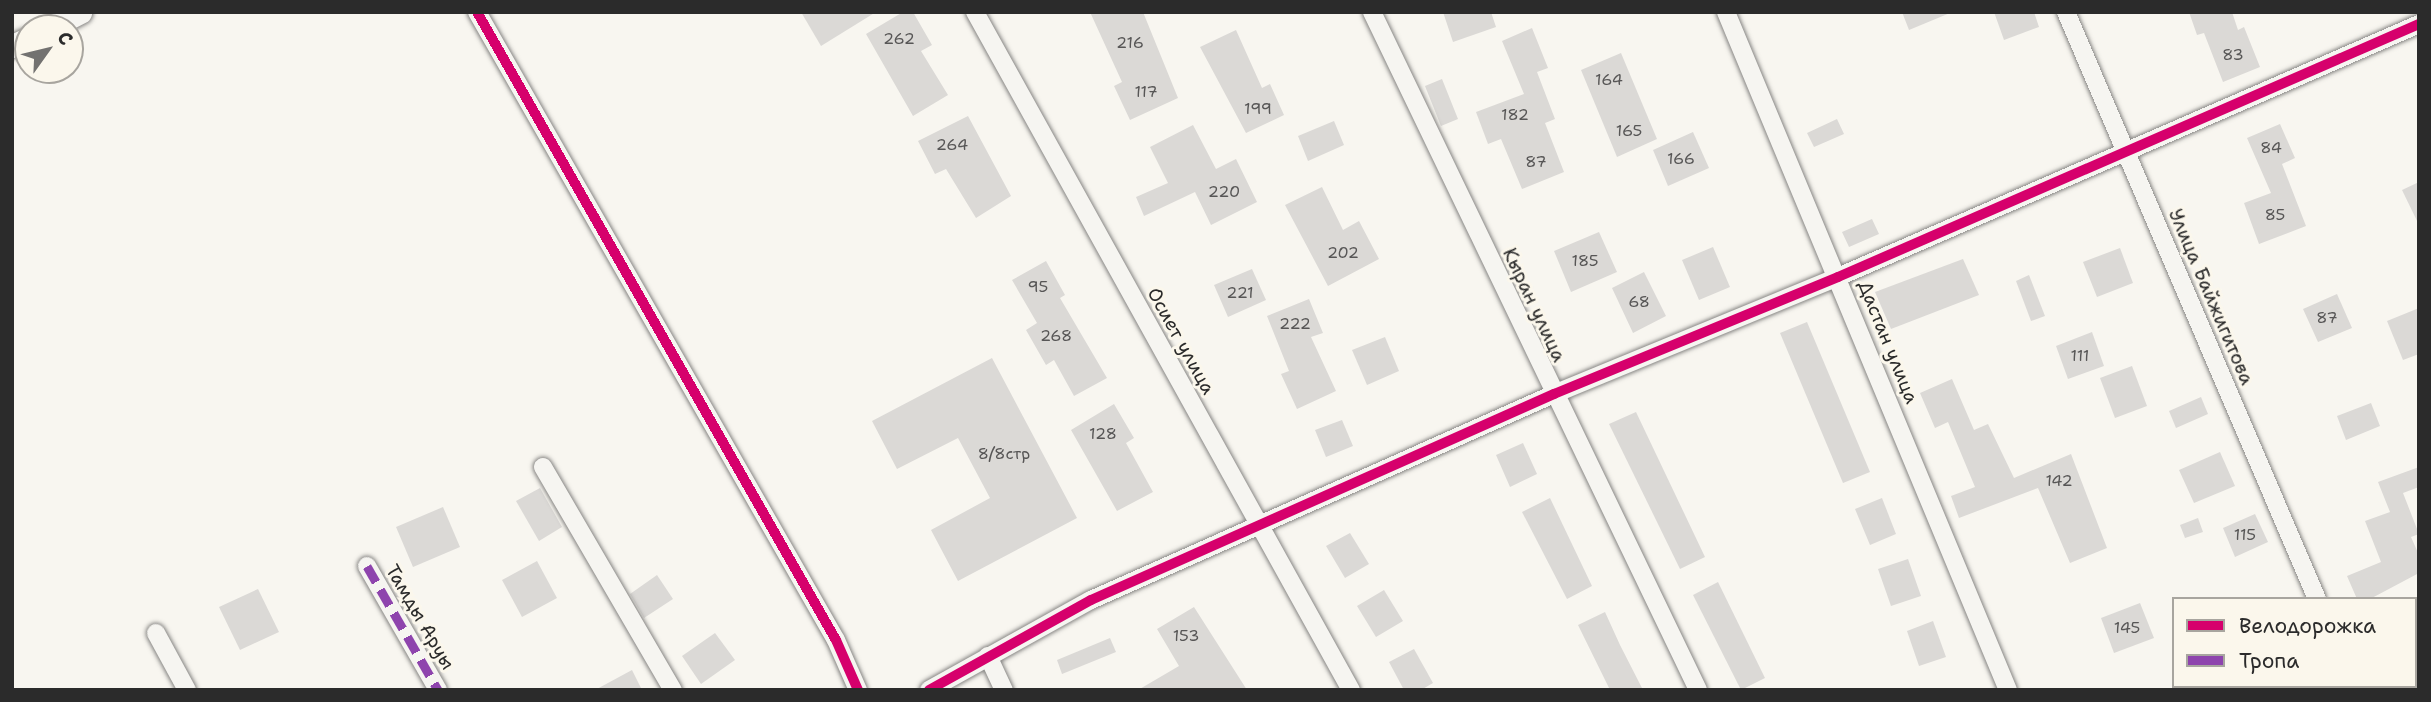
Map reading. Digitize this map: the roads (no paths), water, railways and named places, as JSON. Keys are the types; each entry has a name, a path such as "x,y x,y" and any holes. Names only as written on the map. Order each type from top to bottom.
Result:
{"street":[{"path":"477,12 836,640 858,690"},
{"name":"Осиет улица","path":"975,12 1351,690"},
{"name":"Кыран улица","path":"1372,12 1698,690"},
{"name":"Дастан улица","path":"1726,12 2008,690"},
{"name":"Улица Байжигитова","path":"2067,12 2316,597"},
{"path":"929,690 1091,600 1261,527 1554,394 1838,276 2125,149 2419,24"},
{"path":"543,467 673,690"},
{"name":"Тамды Аруы","path":"367,566 438,690"},
{"path":"156,633 187,690"},
{"path":"988,656 1004,690"}]}
